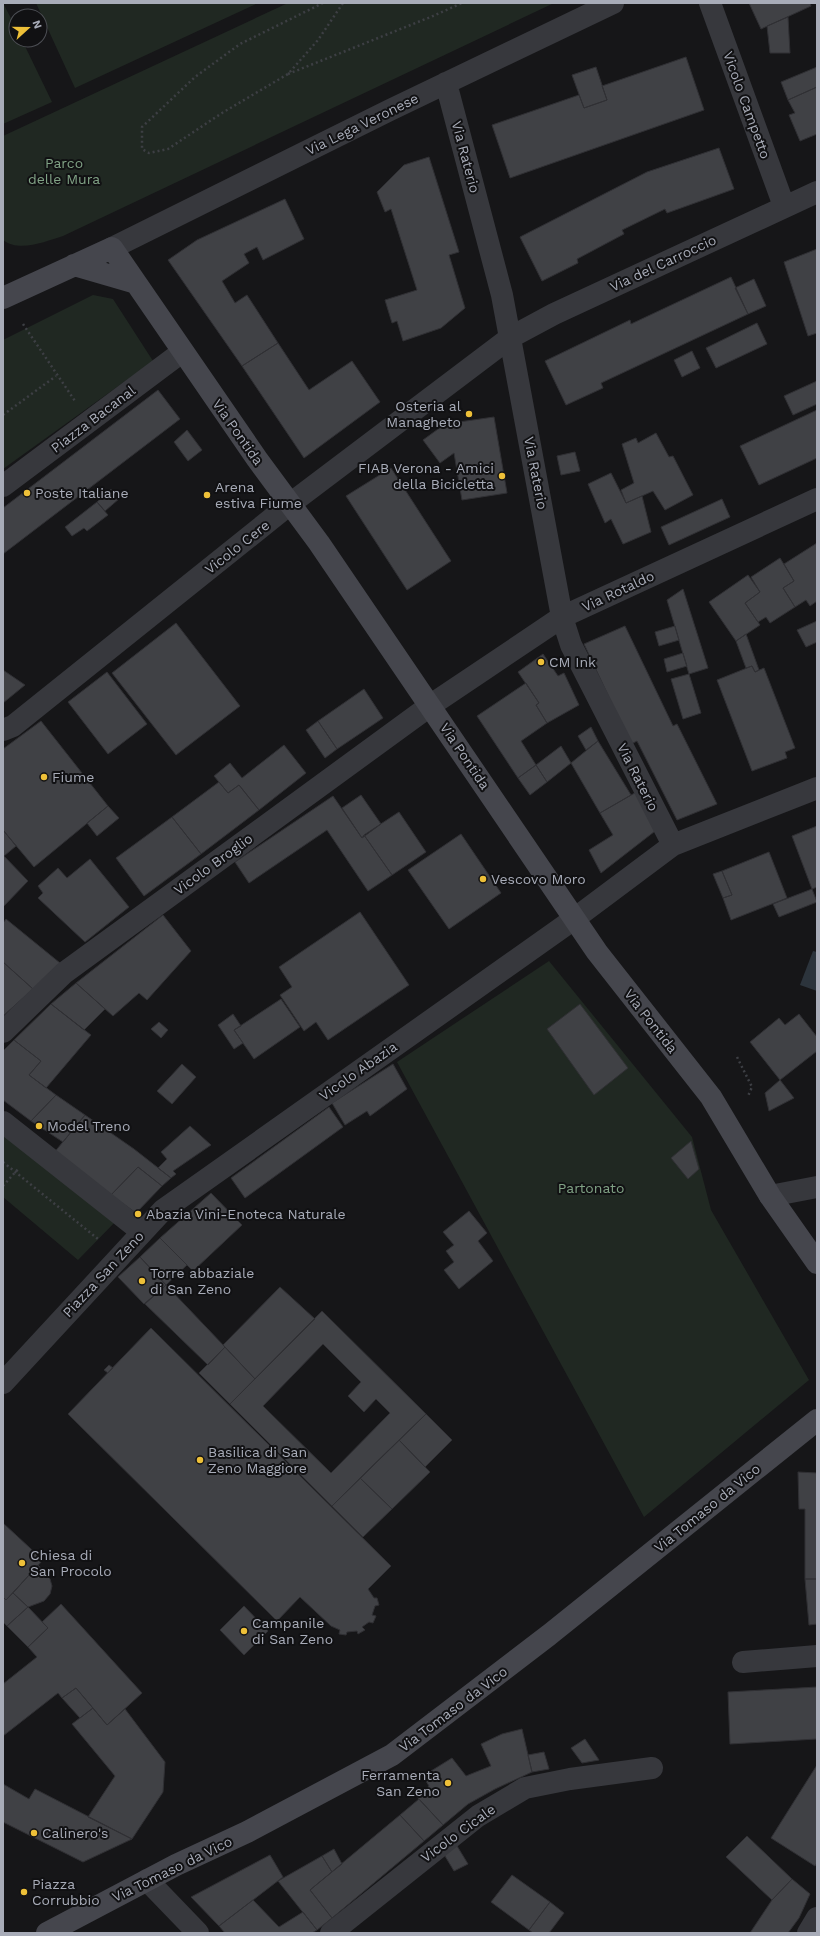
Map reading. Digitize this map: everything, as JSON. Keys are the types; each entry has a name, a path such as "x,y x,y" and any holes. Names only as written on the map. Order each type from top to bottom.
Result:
{"street":[{"name":"Via Lega Veronese","path":"112,248 446,83 613,3"},
{"name":"Vicolo Campetto","path":"710,3 784,206"},
{"name":"Via Raterio","path":"446,83 502,295 562,618 571,645 673,845"},
{"name":"Via del Carroccio","path":"511,337 554,314 817,192"},
{"path":"3,298 112,248"},
{"name":"Via Pontida","path":"112,248 182,352 319,543 596,952 712,1097 770,1196 817,1263"},
{"path":"74,265 136,283"},
{"path":"3,285 33,283"},
{"name":"Vicolo Cere","path":"3,730 12,726 290,504 511,337"},
{"name":"Piazza Bacanal","path":"3,486 182,352"},
{"name":"Via Rotaldo","path":"430,706 562,618 817,499"},
{"name":"Vicolo Broglio","path":"3,1032 64,972 430,706"},
{"name":"Vicolo Abazia","path":"146,1228 162,1210 574,919 673,845 817,788"},
{"name":"Piazza San Zeno","path":"3,1122 136,1227 146,1228"},
{"path":"770,1196 817,1187"},
{"name":"Piazza San Zeno","path":"3,1383 146,1228"},
{"name":"Via Tomaso da Vico","path":"47,1933 147,1880 247,1832 392,1755 549,1635 817,1420"},
{"path":"743,1662 817,1656"},
{"name":"Vicolo Cicale","path":"331,1933 478,1816 525,1788 570,1779 652,1768"},
{"path":"147,1880 198,1933"},
{"path":"808,1933 817,1918"}],"path":[{"path":"323,3 240,44 195,77 142,127 142,149 149,153 168,149 222,113 288,74 462,3"},
{"path":"288,74 318,40 343,3"},
{"path":"23,324 56,376 79,407"},
{"path":"3,415 56,376"},
{"path":"737,1057 752,1086 748,1096"},
{"path":"3,1162 98,1239"}],"green space":[{"path":"3,3 8,13 8,48 26,48 52,102 3,124"},
{"path":"36,3 258,3 75,88 48,29 48,8 38,8"},
{"name":"Parco delle Mura","path":"288,3 554,3 63,236 25,246 17,246 3,240 3,136"},
{"path":"93,295 113,299 153,361 3,469 3,340"},
{"name":"Partonato","path":"549,961 692,1137 711,1210 809,1380 644,1517 397,1062"},
{"path":"3,1127 118,1219 78,1260 3,1197"}],"shaded area":[{"path":"813,951 817,952 817,991 800,985"}],"building":[{"path":"749,3 810,3 811,6 761,29"},
{"path":"788,17 790,53 770,53 767,26"},
{"path":"686,57 704,110 510,178 492,125 579,95 584,108 607,100 602,86"},
{"path":"596,67 607,100 584,108 572,75"},
{"path":"817,67 817,87 788,100 781,82"},
{"path":"817,87 817,134 800,141 789,115 795,113 788,100"},
{"path":"719,148 734,189 667,213 665,209 622,230 624,234 577,259 578,263 542,281 520,237 647,172"},
{"path":"429,157 459,252 449,255 465,308 441,328 403,341 397,321 392,323 385,300 417,290 391,209 385,212 377,192 404,165"},
{"path":"285,199 304,239 263,260 257,247 244,254 249,263 222,281 235,303 247,295 278,343 242,366 168,260 197,240"},
{"path":"817,249 817,333 808,336 784,262"},
{"path":"731,277 748,314 601,383 603,388 566,405 545,361 630,320 631,324"},
{"path":"754,279 766,306 748,314 735,288"},
{"path":"757,323 767,344 716,368 706,348"},
{"path":"278,343 309,390 352,361 380,402 304,458 242,366"},
{"path":"692,351 700,368 682,377 674,360"},
{"path":"817,381 817,404 793,415 784,396"},
{"path":"158,390 180,419 3,554 3,508"},
{"path":"817,410 817,458 759,485 740,446"},
{"path":"494,417 507,493 462,500 454,453 440,463 423,440 445,424"},
{"path":"187,430 202,450 188,461 174,442"},
{"path":"656,433 669,457 673,456 693,495 665,510 653,491 626,503 621,490 634,483 622,444 636,438 638,443"},
{"path":"575,452 580,471 561,475 557,456"},
{"path":"391,468 451,561 407,590 346,496"},
{"path":"611,473 626,503 642,496 651,532 623,544 611,519 605,523 588,484"},
{"path":"111,489 120,498 105,511 97,502"},
{"path":"722,499 730,517 669,545 661,527"},
{"path":"97,502 108,515 87,531 84,528 72,536 65,527"},
{"path":"817,543 817,601 810,606 806,600 795,607 783,588 794,581 784,564"},
{"path":"780,558 794,581 783,588 795,607 770,623 766,617 758,622 745,603 760,592 751,577"},
{"path":"748,575 760,592 745,603 760,625 736,641 709,602"},
{"path":"683,589 708,668 689,674 667,600"},
{"path":"817,621 817,642 806,647 797,630"},
{"path":"176,623 240,706 176,755 112,673"},
{"path":"625,626 673,726 677,724 717,804 677,820 637,741 631,744 584,644"},
{"path":"675,626 679,640 659,646 655,632"},
{"path":"746,634 759,670 755,672 752,666 746,668 736,641"},
{"path":"683,653 687,666 667,672 664,659"},
{"path":"543,654 558,676 564,673 579,705 547,723 536,705 539,703 518,672"},
{"path":"752,666 755,672 764,668 795,748 785,752 787,758 752,771 717,680"},
{"path":"3,670 25,685 3,703"},
{"path":"107,672 147,724 108,754 68,702"},
{"path":"689,674 701,713 683,719 671,679"},
{"path":"526,683 539,703 536,705 547,723 521,741 536,765 518,778 477,716"},
{"path":"364,689 383,718 337,749 318,721"},
{"name":"Fiume","path":"41,721 108,806 34,867 3,830 3,749"},
{"path":"318,721 337,749 325,758 306,730"},
{"path":"591,727 598,741 586,750 578,736"},
{"path":"598,741 631,795 600,813 571,763"},
{"path":"284,745 306,773 259,810 239,785 228,793 214,776 230,763 242,778"},
{"path":"561,746 571,763 547,782 536,765"},
{"path":"536,765 547,782 530,795 518,778"},
{"path":"219,782 228,793 239,785 259,810 201,854 172,817"},
{"path":"640,790 659,828 601,873 589,850 613,835 600,813"},
{"path":"361,795 381,824 362,838 342,808"},
{"path":"333,796 362,838 364,835 392,875 368,891 327,830 249,883 235,862"},
{"path":"108,806 119,818 97,836 87,823"},
{"path":"399,812 426,852 392,875 364,835"},
{"path":"172,817 201,854 144,896 116,858"},
{"path":"817,826 817,887 812,889 792,836"},
{"path":"3,830 16,846 4,856 3,855"},
{"path":"461,834 501,893 449,929 408,870"},
{"path":"769,852 787,898 731,920 723,898 732,895 722,871"},
{"path":"3,855 28,881 3,907"},
{"path":"90,859 129,907 85,942 38,898 43,893 38,886 58,868 67,878"},
{"path":"722,871 732,895 723,898 713,874"},
{"path":"812,889 817,902 779,917 773,904"},
{"path":"360,912 409,985 328,1040 316,1022 304,1031 280,995 292,987 279,967"},
{"path":"163,915 191,951 147,1000 139,993 113,1016 76,983"},
{"path":"6,919 60,963 33,989 3,962 3,923"},
{"path":"3,962 33,989 3,1016"},
{"path":"76,983 105,1009 84,1030 51,1004"},
{"path":"281,999 300,1027 254,1059 234,1030"},
{"path":"51,1004 91,1035 46,1088 29,1075 41,1061 14,1040"},
{"path":"580,1004 628,1068 594,1095 547,1029"},
{"path":"233,1014 241,1026 234,1030 243,1043 234,1049 218,1025"},
{"path":"799,1014 817,1037 817,1051 780,1080 750,1042 779,1018 785,1025"},
{"path":"159,1022 168,1030 161,1038 151,1029"},
{"path":"14,1040 41,1061 29,1075 56,1095 31,1121 3,1100 3,1051"},
{"path":"182,1064 196,1077 172,1104 157,1091"},
{"path":"393,1064 407,1089 370,1116 367,1111 345,1125 332,1103"},
{"path":"780,1080 794,1098 769,1111 765,1093"},
{"path":"56,1095 85,1115 63,1142 31,1121"},
{"path":"329,1107 343,1127 245,1198 231,1178"},
{"path":"85,1115 134,1149 171,1178 162,1186 138,1167 111,1195 53,1154"},
{"path":"190,1126 211,1145 173,1171 176,1174 171,1178 158,1168 167,1159 161,1152"},
{"path":"691,1141 699,1169 688,1179 671,1158"},
{"path":"138,1167 162,1186 136,1213 111,1195"},
{"path":"211,1193 242,1225 193,1271 160,1238"},
{"path":"469,1211 487,1233 478,1241 493,1261 459,1289 444,1270 454,1262 446,1251 454,1245 443,1232"},
{"path":"160,1238 187,1265 166,1285 140,1257"},
{"name":"Torre abbaziale di San Zeno","path":"140,1257 166,1285 144,1304 118,1277"},
{"path":"166,1285 225,1347 208,1365 145,1304"},
{"path":"280,1287 315,1319 255,1379 223,1345"},
{"path":"322,1311 426,1414 332,1506 230,1404","holes":["323,1344 361,1382 348,1396 364,1412 376,1399 390,1413 331,1473 263,1406"]},
{"name":"Basilica di San Zeno Maggiore","path":"151,1328 391,1566 368,1589 374,1598 377,1598 379,1605 375,1606 372,1615 376,1616 373,1623 369,1622 362,1627 365,1630 358,1634 357,1631 347,1632 346,1635 339,1634 340,1630 331,1626 300,1597 277,1621 68,1414"},
{"path":"225,1347 255,1379 230,1404 199,1373"},
{"path":"109,1365 113,1368 108,1373 104,1370"},
{"path":"426,1414 452,1440 425,1467 399,1440"},
{"path":"399,1440 430,1472 392,1509 360,1478"},
{"path":"798,1472 817,1473 817,1579 805,1579 805,1509 799,1509"},
{"path":"360,1478 392,1509 363,1537 332,1506"},
{"name":"Chiesa di San Procolo","path":"3,1523 43,1560 6,1600 3,1597"},
{"path":"38,1565 50,1579 52,1586 50,1594 44,1601 28,1607 13,1593"},
{"path":"805,1579 817,1579 817,1624 809,1625"},
{"path":"13,1593 28,1607 7,1626 3,1622 3,1597 6,1600"},
{"path":"61,1604 142,1693 107,1725 76,1688 62,1698 58,1693 3,1736 3,1684 37,1657 28,1647 48,1628 42,1622"},
{"name":"Campanile di San Zeno","path":"244,1606 268,1631 244,1655 220,1630"},
{"path":"28,1607 48,1628 28,1647 7,1626"},
{"path":"817,1687 817,1739 730,1744 728,1692"},
{"path":"76,1688 93,1708 80,1718 62,1698"},
{"path":"93,1708 107,1725 125,1709 165,1762 163,1792 132,1839 88,1817 115,1776 72,1724"},
{"path":"522,1729 532,1772 495,1789 468,1804 443,1825 417,1797 429,1786 423,1776 452,1758 466,1776 491,1766 481,1744 502,1734"},
{"path":"585,1739 599,1760 582,1763 571,1748"},
{"path":"544,1752 549,1769 532,1772 528,1755"},
{"path":"817,1765 817,1863 815,1866 771,1838"},
{"path":"3,1784 29,1799 35,1789 132,1839 83,1862 3,1822"},
{"path":"419,1799 443,1825 424,1841 400,1815"},
{"path":"400,1815 424,1841 332,1918 310,1890"},
{"path":"747,1836 792,1879 772,1900 726,1857"},
{"path":"454,1841 468,1864 454,1871 442,1851"},
{"path":"334,1849 342,1864 332,1872 322,1856"},
{"path":"270,1855 283,1877 219,1926 191,1897"},
{"path":"322,1856 332,1872 310,1890 332,1918 317,1930 278,1881"},
{"path":"512,1875 550,1902 529,1930 491,1902"},
{"path":"792,1879 810,1894 799,1918 788,1933 750,1933 772,1900"},
{"path":"253,1900 279,1927 303,1912 317,1930 312,1933 225,1933 219,1926"},
{"path":"550,1902 564,1913 549,1933 533,1933 529,1930"}],"place":[{"name":"Osteria al Managheto","path":"469,414"},
{"name":"FIAB Verona - Amici della Bicicletta","path":"502,476"},
{"name":"Poste Italiane","path":"27,493"},
{"name":"Arena estiva Fiume","path":"207,495"},
{"name":"CM Ink","path":"541,662"},
{"name":"Fiume","path":"44,777"},
{"name":"Vescovo Moro","path":"483,879"},
{"name":"Model Treno","path":"39,1126"},
{"name":"Abazia Vini-Enoteca Naturale","path":"138,1214"},
{"name":"Torre abbaziale di San Zeno","path":"142,1281"},
{"name":"Basilica di San Zeno Maggiore","path":"200,1460"},
{"name":"Chiesa di San Procolo","path":"22,1563"},
{"name":"Campanile di San Zeno","path":"244,1631"},
{"name":"Ferramenta San Zeno","path":"448,1783"},
{"name":"Calinero's","path":"34,1833"},
{"name":"Piazza Corrubbio","path":"24,1892"}]}
